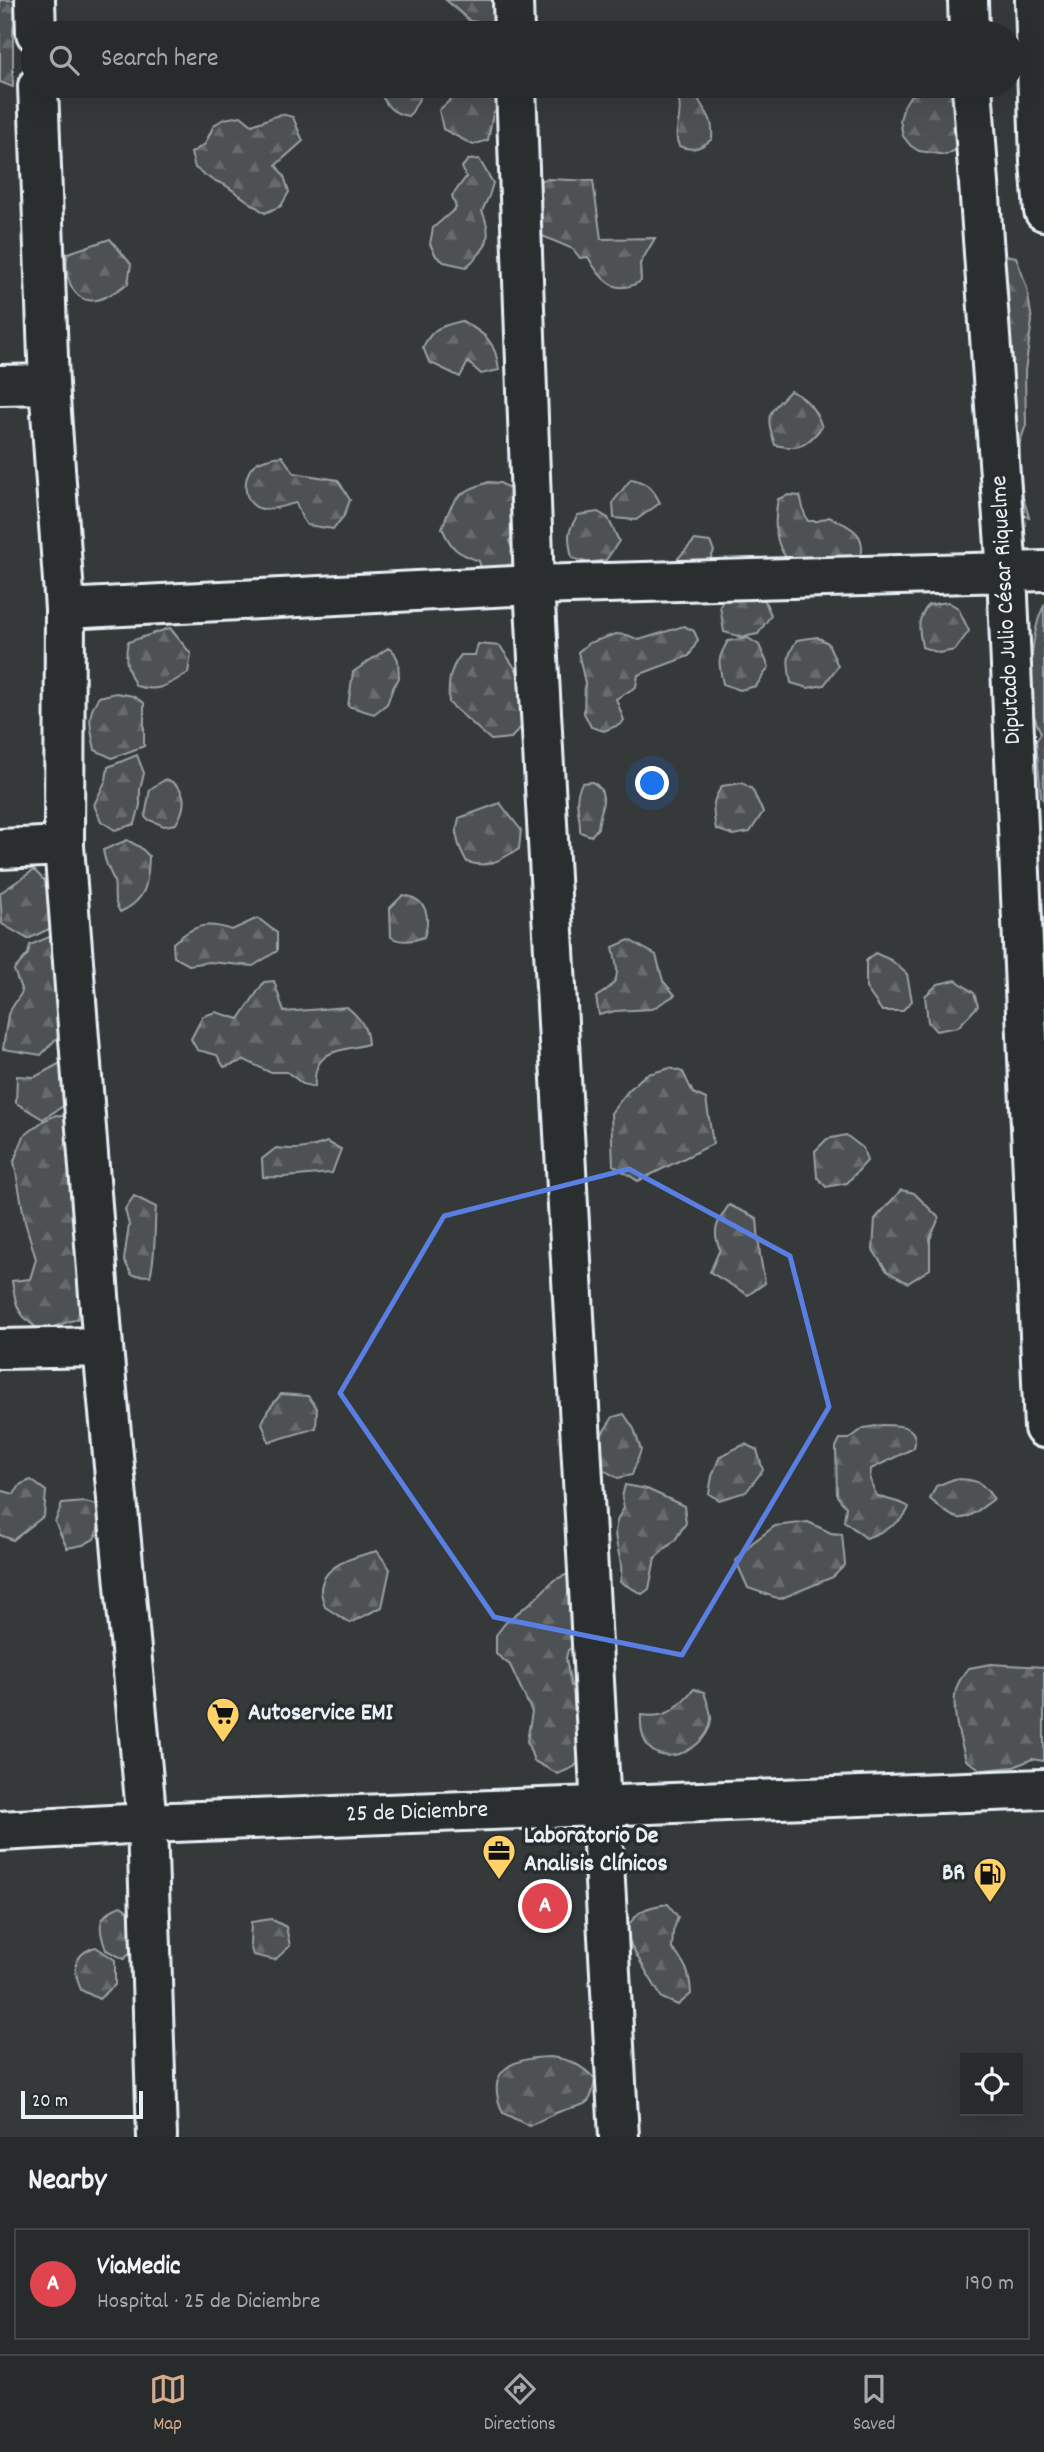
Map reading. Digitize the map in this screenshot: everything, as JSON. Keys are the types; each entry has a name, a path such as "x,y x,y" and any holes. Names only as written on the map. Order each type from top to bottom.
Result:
{"street":[{"path":"35,0 36,21"},
{"path":"513,0 514,21"},
{"path":"968,0 969,21"},
{"path":"1034,0 1031,50 1044,211"},
{"path":"38,98 49,384 65,609 64,846 103,1347 147,1823 157,2137"},
{"path":"516,98 534,585 619,2137"},
{"name":"Diputado Julio César Riquelme","path":"973,98 1007,573 1044,1428"},
{"path":"0,386 49,384"},
{"path":"65,609 534,585 1044,571"},
{"path":"0,849 64,846"},
{"path":"0,1349 103,1347"},
{"name":"25 de Diciembre","path":"0,1831 1044,1789"}],"highlighted area":[{"path":"629,1169 790,1256 829,1407 682,1655 494,1617 340,1393 444,1216"}],"green space":[{"path":"0,0 16,0 13,87 0,82"},
{"path":"446,0 533,0 526,10 511,21 470,21"},
{"path":"384,98 420,98 408,116 394,111"},
{"path":"452,98 508,98 493,113 488,140 473,145 443,129 439,110"},
{"path":"682,98 698,98 709,118 712,139 700,147 689,149 679,146 679,102"},
{"path":"909,98 967,98 970,142 946,155 919,151 903,136 900,120"},
{"path":"281,114 293,117 303,141 276,165 284,176 289,192 281,206 265,213 195,168 191,153 205,144 214,125 224,119 241,116 252,125"},
{"path":"479,159 493,183 482,211 488,229 486,242 466,267 444,262 436,256 430,244 433,228 456,208 452,196 466,177 462,167 468,160"},
{"path":"536,181 593,181 601,239 655,238 640,264 641,281 632,286 616,287 598,273 588,257 580,258 573,249 540,235 536,216 542,198"},
{"path":"110,239 131,264 128,284 103,298 84,299 72,288 69,280 68,253"},
{"path":"999,254 1016,257 1027,288 1032,321 1025,371 1026,425 1020,442 1019,462 1023,497 1029,517 1014,513"},
{"path":"462,321 488,340 495,352 499,370 481,374 468,362 460,377 429,362 423,347 430,335 443,326"},
{"path":"790,391 810,405 822,427 807,442 797,447 775,445 769,420 773,410"},
{"path":"282,456 294,473 338,480 350,500 344,516 333,529 307,525 296,503 263,509 251,503 246,490 250,469 261,461"},
{"path":"631,479 649,486 660,503 636,520 614,518 613,502"},
{"path":"489,482 500,483 513,490 517,534 509,541 513,562 509,569 482,571 479,561 460,553 452,546 442,528 458,497"},
{"path":"789,495 800,496 808,521 829,517 851,528 860,538 862,545 860,563 789,561 780,548 776,515 778,499"},
{"path":"598,512 608,518 619,541 606,560 589,563 572,558 569,535 571,526 578,515"},
{"path":"695,540 710,542 714,551 709,562 668,569"},
{"path":"761,592 771,615 758,634 742,637 724,632 720,606 725,597"},
{"path":"948,602 958,608 969,631 955,650 939,653 922,647 919,625 924,611 928,605"},
{"path":"1044,606 1044,801 1041,797 1036,741 1041,733 1031,706 1030,683 1034,640"},
{"path":"684,626 694,631 698,640 689,656 638,675 636,687 616,699 624,720 621,724 604,731 591,727 584,713 585,683 578,652 589,643 616,634 639,640"},
{"path":"170,628 191,654 188,673 158,688 136,686 127,665 128,642"},
{"path":"817,637 828,643 838,666 824,685 808,688 791,683 788,661 793,646 797,640"},
{"path":"748,638 759,645 769,667 756,686 740,690 723,684 720,658 728,641"},
{"path":"478,644 500,646 517,671 522,689 524,724 511,738 491,740 449,703 449,683 454,666 461,655 475,655"},
{"path":"388,648 398,660 399,678 387,704 374,714 348,706 353,672"},
{"path":"116,693 133,696 144,703 144,746 112,758 95,750 91,716 99,697"},
{"path":"137,755 144,773 135,824 115,830 101,821 94,805 106,780 108,767"},
{"path":"166,779 182,792 183,804 176,824 164,826 145,817 150,789"},
{"path":"592,782 602,791 603,803 598,828 591,836 580,832 577,801 582,783"},
{"path":"742,783 752,789 763,812 750,832 733,835 716,829 713,807 718,792 722,786"},
{"path":"500,803 521,830 519,849 488,864 467,862 458,841 459,818"},
{"path":"127,840 149,856 148,874 141,896 120,912 115,901 114,882 103,850"},
{"path":"34,870 59,895 51,928 28,939 2,924 0,893"},
{"path":"403,895 417,900 425,910 427,922 424,937 407,941 391,937 390,908"},
{"path":"258,918 277,933 277,951 253,966 209,962 189,965 174,957 173,943 187,932 207,925 232,930"},
{"path":"54,935 76,1018 41,1055 3,1049 8,1014 22,992 14,970 28,954 30,945"},
{"path":"629,940 656,955 663,981 675,995 652,1009 615,1011 599,1015 596,997 615,982 617,971 613,947"},
{"path":"875,953 891,960 907,974 912,1001 902,1011 882,1011 866,988 866,961"},
{"path":"956,980 974,993 978,1006 958,1027 936,1031 928,1022 925,996 938,984"},
{"path":"274,981 284,1012 347,1007 364,1028 368,1044 338,1051 323,1058 315,1074 315,1087 303,1084 287,1072 269,1072 245,1060 224,1067 217,1055 197,1050 191,1039 203,1016 216,1012 239,1019 264,982"},
{"path":"64,1061 75,1088 63,1106 43,1119 16,1103 17,1076 35,1077"},
{"path":"670,1068 683,1072 693,1093 706,1099 713,1144 638,1181 613,1165 611,1113 645,1075"},
{"path":"56,1115 76,1118 87,1290 77,1319 41,1331 23,1316 13,1291 12,1281 30,1279 36,1259 25,1222 14,1161 24,1136 43,1121"},
{"path":"846,1135 863,1148 867,1161 847,1183 826,1187 817,1177 815,1151 827,1139"},
{"path":"327,1142 341,1149 332,1173 263,1177 262,1159 276,1148 302,1148"},
{"path":"901,1190 914,1193 939,1218 930,1239 930,1269 908,1283 887,1271 873,1250 875,1219"},
{"path":"134,1196 156,1207 150,1276 132,1275 124,1260 129,1225 125,1209"},
{"path":"729,1205 757,1218 765,1283 748,1295 710,1272 720,1249 716,1236 717,1226"},
{"path":"281,1394 308,1396 317,1408 316,1428 269,1442 262,1423 268,1410"},
{"path":"624,1414 634,1429 641,1450 632,1475 618,1478 600,1468 598,1440 613,1417"},
{"path":"882,1425 907,1428 914,1435 914,1448 871,1469 870,1479 876,1495 909,1507 897,1523 866,1538 844,1521 846,1507 837,1496 836,1447 840,1439 849,1439 864,1428"},
{"path":"745,1444 757,1450 763,1470 746,1492 719,1500 709,1494 712,1476 720,1456"},
{"path":"954,1479 977,1482 994,1499 975,1513 962,1518 949,1514 930,1499 936,1486"},
{"path":"31,1480 46,1491 44,1516 13,1540 0,1535 0,1490 14,1494 21,1484"},
{"path":"625,1485 647,1489 684,1506 686,1523 675,1540 655,1558 649,1589 642,1594 620,1582 621,1562 615,1528 624,1508 622,1497"},
{"path":"85,1502 101,1506 101,1522 94,1539 83,1545 67,1548 55,1522 62,1504"},
{"path":"808,1522 831,1533 842,1534 845,1565 833,1577 780,1599 748,1588 736,1561 752,1543 775,1526"},
{"path":"377,1551 390,1569 382,1607 350,1623 325,1607 321,1593 323,1582 333,1568"},
{"path":"568,1574 580,1582 575,1646 568,1650 566,1658 571,1686 577,1688 581,1718 576,1732 583,1757 574,1767 558,1774 534,1761 527,1741 532,1712 510,1665 496,1654 496,1635 507,1621 554,1580"},
{"path":"991,1664 1044,1667 1044,1761 1032,1759 1014,1767 982,1770 966,1760 956,1721 956,1690 969,1668"},
{"path":"694,1689 704,1692 710,1710 711,1720 707,1733 698,1744 686,1751 660,1755 650,1748 643,1735 641,1715 665,1714"},
{"path":"668,1904 678,1917 673,1932 672,1949 684,1964 691,1994 678,2005 662,1998 631,1946 626,1929 643,1910"},
{"path":"121,1906 139,1919 140,1944 124,1959 106,1950 101,1935 103,1918"},
{"path":"271,1919 286,1927 290,1946 275,1960 253,1955 250,1945 251,1922"},
{"path":"96,1947 115,1960 115,1985 99,1999 81,1990 76,1969 82,1954"},
{"path":"550,2057 575,2064 595,2079 589,2100 529,2126 503,2113 497,2087 504,2070 523,2060"}],"place":[{"name":"Autoservice EMI","path":"223,1744"},
{"name":"Laboratorio De Analisis Clínicos","path":"499,1881"},
{"name":"BR","path":"990,1904"},
{"name":"ViaMedic","path":"545,1906"}]}
